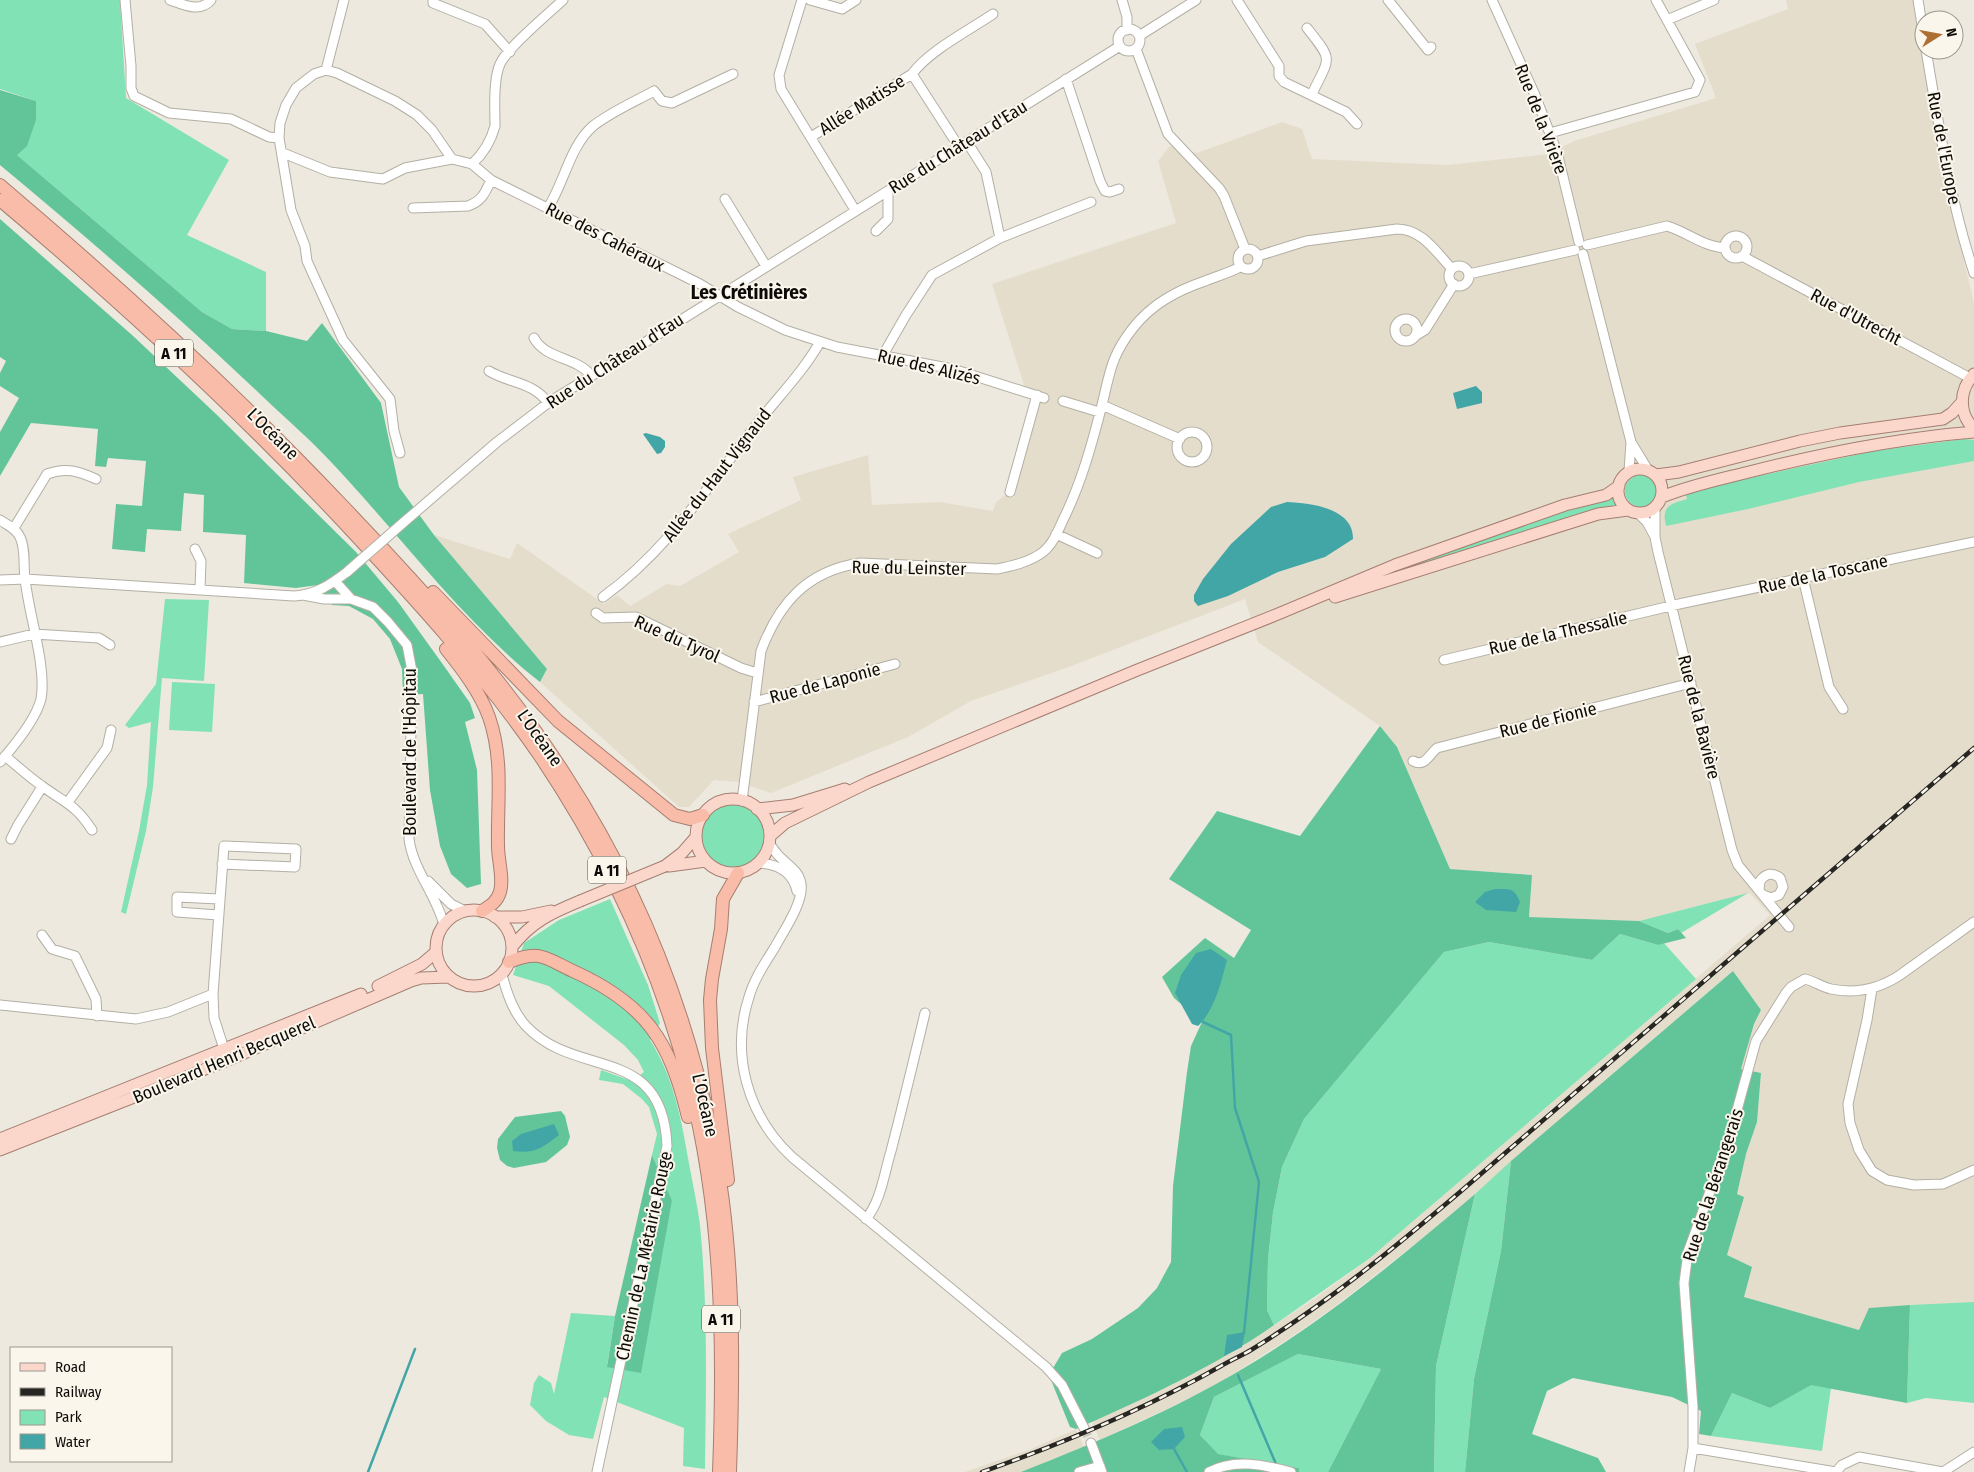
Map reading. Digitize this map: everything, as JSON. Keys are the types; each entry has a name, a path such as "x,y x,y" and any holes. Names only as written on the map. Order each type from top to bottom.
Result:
{"highway":[{"name":"L’Océane","path":"0,185 115,284 216,378 325,486 399,566 484,664 546,745 599,830 633,895 663,967 692,1054 712,1132 727,1239 732,1349 730,1472"},
{"name":"L’Océane","path":"0,200 106,292 215,392 321,498 427,614 480,676 532,746 572,806 605,864 638,935 672,1024 689,1084 706,1166 715,1227 720,1291 719,1472"},
{"path":"399,566 410,567 548,711 596,753 674,815 690,819 703,815"},
{"path":"427,614 432,630 476,690 488,714 496,742 500,769 498,844 501,883 500,892 494,902 482,911"},
{"path":"727,1239 732,1220 712,1048 710,1000 721,929 722,898 738,873"},
{"path":"509,962 525,955 534,954 544,957 610,990 639,1013 658,1036 666,1051 681,1089 696,1149 706,1166"}],"main road":[{"path":"1662,497 1682,489 1800,459 1974,430 1965,416 1962,402 1964,388 1972,376"},
{"path":"769,839 785,823 869,782 1395,565 1565,505 1606,495 1618,486 1629,471 1642,468 1652,472 1679,472 1800,441 1840,433 1943,419 1952,413 1962,402"},
{"path":"1278,614 1598,514 1650,511 1655,508 1662,497 1662,486 1652,472"},
{"path":"1618,486 1621,502 1633,511"},
{"path":"758,809 793,805 869,782"},
{"path":"730,800 742,801 758,809 765,818 769,839 766,853 759,863 752,868 738,873 717,870 706,862 698,850 696,837 698,825 703,815 717,803 730,800"},
{"path":"665,866 682,853 696,837"},
{"path":"512,947 530,926 557,910 665,866 690,862 706,862"},
{"path":"496,917 507,930 512,947 509,962 502,975 487,984 475,986 462,984 449,977 441,967 436,952 436,942 444,925 452,917 465,911 482,911 496,917 522,917 557,910"},
{"name":"Boulevard Henri Becquerel","path":"0,1150 73,1123 402,976 422,964 436,952"},
{"name":"Boulevard Henri Becquerel","path":"0,1139 226,1055 405,983 421,978 449,977"}],"street":[{"path":"125,0 131,88 134,96 170,113 231,119 269,137 279,138"},
{"path":"170,0 191,7 201,7 211,0"},
{"path":"326,70 344,0"},
{"path":"432,0 433,3 440,7 485,24 510,52"},
{"path":"472,164 480,156 493,135 498,72 501,62 563,0"},
{"path":"802,0 779,75 779,82 855,210"},
{"path":"810,0 842,9 856,0"},
{"path":"1122,0 1127,17 1127,30"},
{"path":"1139,36 1196,0"},
{"path":"1237,0 1279,66 1279,76 1284,82 1346,112 1357,124"},
{"path":"1388,0 1428,50 1431,47"},
{"name":"Rue de la Vrière","path":"1492,0 1557,152 1631,442 1629,471"},
{"path":"1550,133 1695,92 1700,80 1656,0"},
{"path":"1667,20 1714,0"},
{"name":"Allée Matisse","path":"812,137 912,74 919,65 993,14"},
{"path":"1307,28 1326,52 1328,61 1312,94"},
{"path":"1127,30 1134,31 1139,36 1139,44 1136,49 1129,51 1120,46 1120,36 1127,30"},
{"name":"Rue du Château d'Eau","path":"332,584 498,442 548,403 1120,46"},
{"path":"1136,49 1168,134 1219,188 1245,249"},
{"name":"Rue de l'Europe","path":"1928,60 1947,172 1961,232 1974,274"},
{"path":"283,153 330,172 383,179 405,168 452,159 432,130 417,115 395,101 337,73 326,70 314,74 296,88 286,105 280,123 279,138 291,210 305,246 307,261 343,340 390,399 394,431 400,452"},
{"path":"548,208 573,155 592,127 654,91 662,100 672,102 733,74"},
{"name":"Allée Matisse","path":"912,74 986,172 1000,238"},
{"path":"1066,79 1100,181 1105,191 1110,192 1119,189"},
{"name":"Rue des Cahéraux","path":"452,159 472,164 491,180 719,295 738,307 785,330 820,342"},
{"path":"413,208 468,206 475,204 483,198 491,180"},
{"path":"876,231 888,219 888,191"},
{"path":"726,199 766,266"},
{"path":"883,355 932,275 1000,238 1091,202"},
{"path":"1469,274 1667,226 1678,229 1713,248 1726,248"},
{"path":"1258,256 1306,240 1408,229 1418,234 1452,269"},
{"path":"1735,236 1745,241 1747,247 1742,256 1732,257 1726,248 1729,239 1735,236"},
{"path":"1245,249 1251,250 1258,256 1258,262 1254,268 1246,270 1238,264 1238,257 1245,249"},
{"name":"Rue d'Utrecht","path":"1742,256 1972,376"},
{"path":"1457,266 1463,267 1469,274 1466,283 1460,286 1454,284 1449,277 1452,269 1457,266"},
{"name":"Rue du Leinster","path":"742,801 761,651 778,614 799,590 812,579 826,572 860,563 997,569 1018,564 1035,557 1049,546 1070,507 1082,476 1107,377 1126,337 1153,307 1180,290 1232,272 1240,267"},
{"path":"1431,321 1414,323 1408,320 1401,321 1396,330 1398,336 1403,340 1410,340 1425,330 1431,321 1454,284"},
{"path":"1414,323 1417,330 1415,336"},
{"path":"534,338 538,346 584,368 591,375"},
{"name":"Rue des Alizés","path":"820,342 953,369 1041,396 1010,492"},
{"name":"Allée du Haut Vignaud","path":"603,597 644,563 672,534 811,358 820,342"},
{"path":"488,371 501,378 532,388 541,394 548,403"},
{"path":"1063,401 1100,408 1180,439"},
{"name":"Rue de la Vrière","path":"1631,442 1652,472"},
{"path":"14,528 47,474 59,470 79,471 96,479"},
{"name":"Rue de la Bavière","path":"1655,508 1655,537 1732,850 1738,865 1788,924"},
{"name":"Rue de la Bavière","path":"1633,511 1647,522 1655,537"},
{"path":"0,520 14,528 20,535 23,544 25,579 42,674 41,697 37,712 2,759 42,787 68,802 82,815 92,830"},
{"path":"1056,534 1097,553"},
{"name":"Rue de la Toscane","path":"1672,606 1974,542"},
{"path":"195,548 201,562 200,589"},
{"path":"1803,578 1829,688 1843,708"},
{"name":"Boulevard de l'Hôpitau","path":"0,580 25,579 288,596 303,595 332,584 351,599 373,607 407,645 412,671 409,839 411,852 419,872 438,907 444,925"},
{"path":"332,584 337,599"},
{"name":"Boulevard de l'Hôpitau","path":"303,595 318,599 351,599"},
{"name":"Rue de la Thessalie","path":"1444,660 1672,606"},
{"name":"Rue du Tyrol","path":"596,613 603,618 636,617 741,668 757,673"},
{"path":"0,642 34,634 99,638 110,645"},
{"name":"Rue de Laponie","path":"754,702 895,664"},
{"name":"Rue de Fionie","path":"1413,761 1418,764 1424,763 1436,748 1691,683"},
{"path":"68,802 107,748 111,730"},
{"path":"11,839 42,787"},
{"path":"769,839 778,855 793,868 802,887 792,916 755,981 749,997 741,1036 742,1064 744,1078 756,1110 779,1145 1046,1367 1062,1386 1084,1428"},
{"path":"222,864 295,867 296,849 224,846 222,864 219,899 213,994 214,1018 226,1055"},
{"path":"759,863 773,864 786,872 796,885 797,901"},
{"name":"Boulevard de l'Hôpitau","path":"419,872 444,897 465,911"},
{"path":"218,915 177,912 177,897 219,899"},
{"path":"1974,922 1900,975 1872,989 1848,1104 1850,1123 1859,1150 1872,1171 1887,1180 1914,1185 1944,1184 1974,1170"},
{"path":"42,935 52,949 74,956 96,998 97,1016"},
{"name":"Chemin de La Métairie Rouge","path":"502,975 509,999 526,1026 555,1047 571,1054 612,1066 643,1082 656,1099 665,1124 667,1146 597,1472"},
{"name":"Rue de la Bérangerais","path":"1689,1472 1693,1448 1694,1407 1684,1283 1688,1252 1729,1139 1756,1041 1786,993 1805,979 1830,988 1849,991 1872,989"},
{"path":"0,1004 136,1019 168,1012 213,994"},
{"path":"866,1219 872,1212 880,1192 925,1013"},
{"path":"1079,1472 1101,1469 1091,1443"},
{"path":"1693,1448 1836,1472 1842,1465 1859,1457 1943,1472 1974,1452"},
{"path":"1209,1472 1222,1466 1240,1463 1291,1472"}],"shaded area":[{"path":"1786,0 1919,0 1921,10 1914,10 1914,60 1929,60 1957,232 1974,303 1974,1302 1870,1308 1859,1330 1744,1297 1727,1255 1743,1198 1737,1194 1746,1154 1757,1122 1761,1074 1741,1069 1754,1024 1761,1010 1733,971 1433,1230 1338,1304 1293,1336 1220,1382 1100,1440 1092,1422 1178,1381 1237,1349 1314,1299 1370,1258 1770,915 1750,893 1639,921 1529,917 1532,875 1450,869 1397,747 1380,726 1258,642 1245,599 1066,668 971,701 908,737 771,793 738,782 714,780 689,807 679,807 540,682 547,669 434,535 510,559 517,543 604,604 617,595 630,606 667,584 680,586 739,552 728,534 801,500 793,477 868,455 872,505 940,502 993,511 996,502 1005,495 1014,498 1040,392 1025,388 992,284 1176,223 1158,161 1170,146 1197,153 1282,122 1302,129 1312,159 1448,165 1549,154 1574,141 1716,98 1695,44 1788,9"},
{"path":"1076,1429 1084,1447 1021,1472 965,1472 1031,1449"}],"green space":[{"path":"0,0 120,0 126,98 229,160 187,235 266,272 266,331 232,329 202,312 17,155 36,101 0,89"},
{"path":"0,90 36,101 36,120 27,146 17,155 202,312 232,329 266,331 307,341 322,323 381,403 399,487 434,535 547,669 540,682 511,658 458,605 324,454 229,365 100,249 0,165"},
{"path":"0,219 132,335 216,414 356,552 398,602 470,703 475,718 465,722 477,770 481,884 467,888 451,874 440,846 430,790 423,694 403,695 402,669 390,639 373,619 349,606 332,605 318,585 296,588 244,583 246,535 203,532 204,495 184,493 181,531 147,529 145,552 112,549 116,504 142,506 146,461 108,458 106,467 95,466 98,429 31,423 0,476 0,432 19,398 0,386 0,373 6,361 0,357"},
{"path":"1964,439 1974,440 1974,461 1859,482 1748,509 1666,526 1666,510 1672,504 1687,499 1686,494 1731,482 1874,451"},
{"path":"1641,475 1647,476 1652,480 1656,485 1656,497 1652,502 1647,506 1641,507 1635,506 1630,502 1626,497 1625,491 1626,485 1630,480 1635,476"},
{"path":"1614,493 1620,506 1365,583 1365,580"},
{"path":"165,599 209,600 204,681 162,678 153,787 146,831 126,914 121,912 147,785 151,722 129,728 125,725 156,684"},
{"path":"172,682 215,684 212,732 169,730"},
{"path":"1380,726 1397,747 1450,869 1532,875 1529,917 1639,921 1668,933 1678,929 1686,938 1658,945 1620,934 1592,960 1489,942 1444,952 1304,1119 1282,1167 1273,1213 1268,1259 1267,1310 1274,1325 1229,1354 1182,1380 1076,1429 1070,1427 1049,1375 1062,1353 1092,1339 1138,1308 1157,1288 1171,1262 1173,1186 1187,1072 1191,1046 1202,1022 1174,998 1162,977 1205,938 1234,958 1251,930 1169,879 1217,811 1300,836"},
{"path":"727,805 739,805 755,814 762,824 764,836 762,848 755,858 739,867 727,867 716,862 707,853 702,842 702,830 707,819 716,810"},
{"path":"1748,893 1681,933 1678,929 1668,933 1639,921"},
{"path":"610,899 648,985 660,1023 650,1040 665,1068 675,1097 700,1225 705,1316 705,1469 683,1466 684,1428 604,1397 593,1439 569,1435 546,1421 530,1405 534,1383 539,1375 551,1383 554,1394 571,1313 615,1316 607,1366 672,1200 652,1155 657,1134 649,1107 623,1084 599,1080 601,1070 632,1081 644,1072 638,1060 624,1045 549,986 513,975 524,943 559,920"},
{"path":"1620,934 1658,945 1664,943 1696,979 1370,1258 1274,1325 1267,1310 1268,1259 1273,1213 1282,1167 1304,1119 1444,952 1489,942 1592,960"},
{"path":"1733,971 1761,1010 1754,1024 1741,1069 1761,1073 1757,1122 1746,1154 1737,1194 1744,1197 1727,1255 1752,1267 1744,1297 1859,1330 1869,1308 1910,1305 1907,1403 1811,1385 1770,1408 1732,1393 1711,1436 1699,1434 1701,1411 1672,1397 1573,1378 1547,1391 1532,1434 1598,1458 1606,1472 1465,1472 1474,1379 1501,1251 1511,1161"},
{"path":"561,1111 565,1116 570,1137 567,1145 546,1162 514,1168 507,1166 500,1160 497,1148 498,1139 515,1117"},
{"path":"652,1155 672,1200 641,1373 607,1367 615,1316"},
{"path":"1511,1161 1501,1251 1474,1379 1465,1472 1434,1472 1436,1366 1475,1194"},
{"path":"1475,1194 1436,1366 1434,1472 1328,1472 1381,1369 1298,1354 1214,1397 1200,1435 1218,1454 1299,1468 1299,1472 1021,1472 1163,1411 1244,1368 1334,1308"},
{"path":"1974,1302 1974,1403 1926,1398 1907,1403 1910,1305"},
{"path":"1298,1354 1381,1369 1328,1472 1299,1472 1299,1468 1217,1454 1200,1435 1214,1397"},
{"path":"1811,1384 1831,1388 1822,1451 1711,1436 1732,1393 1770,1408"}],"water":[{"path":"1476,386 1482,392 1482,403 1457,409 1453,393"},
{"path":"646,433 660,437 665,441 665,447 661,453 657,454 643,434"},
{"path":"1287,502 1318,506 1339,514 1346,520 1351,529 1353,539 1325,557 1278,572 1228,596 1198,606 1194,601 1194,595 1203,579 1231,544 1271,507"},
{"path":"1495,889 1508,889 1516,894 1520,902 1516,912 1486,910 1475,902 1485,892"},
{"path":"1211,949 1227,960 1213,1004 1198,1026 1192,1024 1175,993 1181,975 1196,953"},
{"path":"554,1124 559,1135 548,1143 533,1151 513,1151 512,1141 521,1134"},
{"path":"1245,1332 1242,1347 1224,1356 1227,1335"},
{"path":"1182,1427 1185,1437 1174,1449 1159,1450 1151,1442 1164,1429"}],"waterway":[{"path":"1203,1022 1231,1035 1235,1108 1259,1182 1244,1333"},
{"path":"368,1472 415,1349"},
{"path":"1238,1375 1276,1464"},
{"path":"1174,1449 1187,1472"}],"tunnel":[{"path":"1084,1428 1091,1443"}],"railway":[{"path":"982,1472 1074,1437 1163,1397 1251,1350 1306,1314 1384,1255 1460,1192 1974,748"}],"district":[{"name":"Les Crétinières","path":"749,292"}]}
